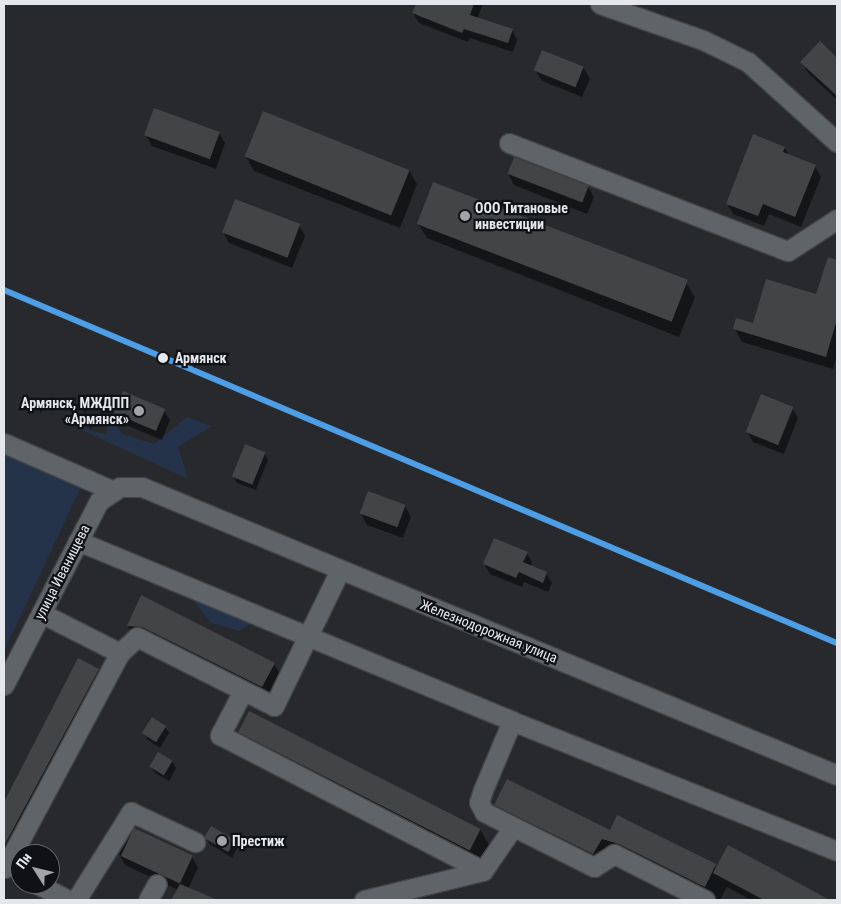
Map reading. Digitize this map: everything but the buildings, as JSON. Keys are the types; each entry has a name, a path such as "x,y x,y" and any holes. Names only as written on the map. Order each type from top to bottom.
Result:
{"street":[{"path":"600,4 704,40 748,62 837,142"},
{"path":"509,143 788,251 837,220"},
{"path":"4,443 114,491"},
{"name":"Железнодорожная улица","path":"114,491 120,487 142,487 837,775"},
{"name":"улица Иванищева","path":"4,685 99,501 114,491"},
{"path":"78,541 512,721 837,851"},
{"path":"9,870 120,653 137,637 274,706 310,636 340,570"},
{"path":"41,612 120,653"},
{"path":"242,691 220,735 483,871"},
{"path":"512,721 479,802 484,812 594,867 614,854 678,894 705,900"},
{"path":"76,900 132,812 195,842"},
{"path":"364,900 483,871 513,827"},
{"path":"57,894 69,900"}],"shaded area":[{"path":"107,414 122,434 154,444 187,417 212,426 178,447 188,479 69,424 107,435"},
{"path":"4,452 83,483 4,651"},
{"path":"189,595 255,621 239,631 211,623"}],"transit line":[{"path":"4,290 837,643"}],"place":[{"name":"ООО Титановые инвестиции","path":"465,216"},
{"name":"Армянск","path":"163,358"},
{"name":"Армянск, МЖДПП «Армянск»","path":"139,411"},
{"name":"Престиж","path":"222,841"}]}
